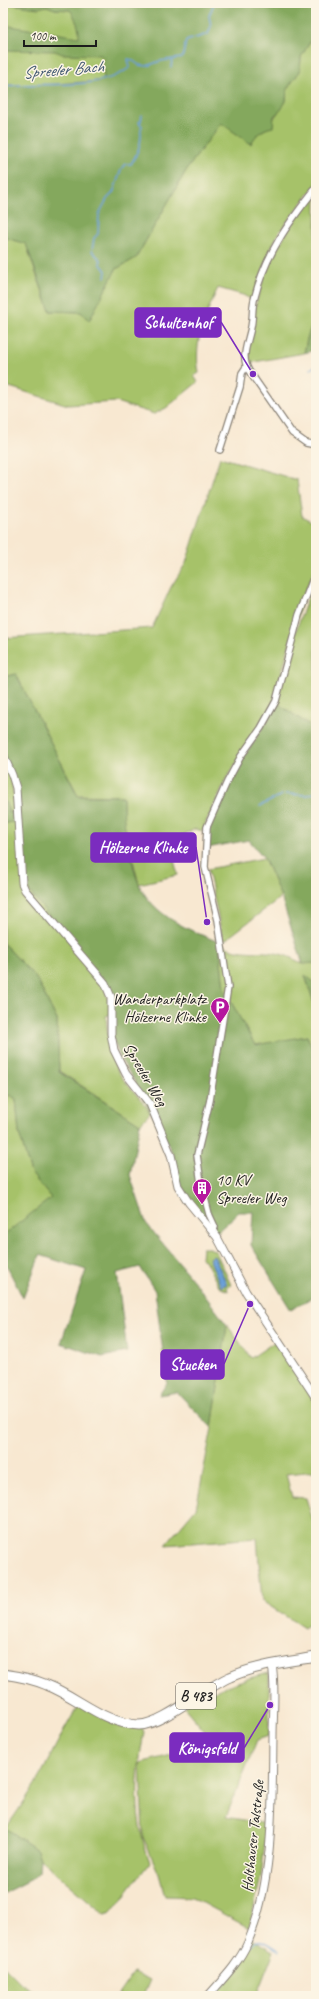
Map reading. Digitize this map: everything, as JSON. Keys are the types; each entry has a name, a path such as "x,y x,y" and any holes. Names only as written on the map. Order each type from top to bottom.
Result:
{"main road":[{"name":"B 483","path":"3,1674 17,1676 48,1685 99,1714 121,1722 138,1725 158,1719 225,1679 272,1664 316,1657"}],"street":[{"path":"316,188 282,232 262,274 254,301 251,328 244,356 246,366 292,433 308,444 316,445"},
{"path":"220,450 240,387 242,373 246,366"},
{"path":"213,1232 215,1227 202,1189 197,1166 197,1155 210,1100 228,987 218,920 205,867 207,827 227,782 241,756 261,728 276,701 299,615 316,572"},
{"name":"Spreeler Weg","path":"3,754 16,788 22,882 25,890 98,974 107,987 111,1000 111,1034 114,1050 124,1070 146,1097 153,1111 170,1151 178,1186 189,1203 213,1232 246,1292 316,1398"},
{"name":"Holthauser Talstraße","path":"208,1996 232,1968 246,1946 251,1934 263,1887 271,1814 274,1686 272,1664"}],"green space":[{"path":"3,3 47,6 55,9 70,10 129,66 98,81 43,86 3,86"},
{"path":"3,3 316,3 316,32 301,57 300,71 287,89 286,101 281,110 274,116 273,127 260,132 251,144 221,123 187,169 136,258 116,269 89,321 81,312 50,311 26,244 3,237 3,85 98,81 104,78 102,64 104,58 100,55 62,54 55,51 3,50 3,25 79,37 79,30 70,10 55,9 47,6 38,8"},
{"path":"316,32 316,185 279,232 252,300 243,295 218,288 201,329 198,351 199,373 194,376 198,382 166,408 154,414 116,402 68,405 3,385 3,237 26,243 50,311 81,312 89,320 116,269 136,258 187,169 221,123 256,135 267,128 286,101 287,89 300,71 301,57"},
{"path":"316,193 316,316 308,335 304,353 249,363 249,368 247,352 251,326 260,289 274,255 283,239 292,224"},
{"path":"316,316 316,350 304,353 308,335"},
{"path":"220,457 297,480 302,516 316,524 316,567 304,593 272,707 226,780 206,822 204,831 195,829 169,842 178,875 139,884 123,822 123,796 78,795 16,675 3,677 3,638 152,628 171,587 186,563"},
{"path":"316,575 316,730 277,703 294,636"},
{"path":"16,674 78,796 123,796 127,839 136,877 145,895 153,905 184,927 219,942 224,989 255,1045 307,1036 316,1056 316,1295 291,1310 251,1245 253,1212 239,1212 217,1232 180,1185 173,1154 134,1080 121,1060 113,1039 113,996 25,886 16,788 3,754 3,677"},
{"path":"277,703 316,730 316,963 303,964 281,897 264,858 249,840 207,848 209,829 223,791 268,720"},
{"path":"3,757 11,776 16,812 9,812 3,796"},
{"path":"3,796 9,812 17,812 16,821 3,824"},
{"path":"16,821 99,972 113,1014 106,1016 110,1047 114,1062 121,1076 144,1103 150,1113 140,1124 59,1071 57,1020 36,978 3,943 3,824"},
{"path":"264,858 281,897 224,941 208,869"},
{"path":"219,942 225,946 240,951 280,954 304,963 316,963 316,984 305,976 316,1009 316,1056 307,1036 255,1046 224,989"},
{"path":"3,943 36,978 57,1020 59,1072 140,1124 130,1175 146,1223 197,1285 227,1325 212,1428 177,1392 159,1395 167,1383 155,1291 140,1267 117,1273 127,1352 102,1357 61,1343 86,1270 40,1255 23,1298 3,1259 3,1231 5,1234 51,1198 31,1173 19,1133 16,1099 10,1095 3,1099"},
{"path":"305,975 316,984 316,1009"},
{"path":"10,1095 16,1099 19,1133 31,1173 52,1198 5,1234 3,1231 3,1099"},
{"path":"202,1248 210,1248 216,1252 231,1285 227,1287 228,1291 219,1287 205,1260 201,1258"},
{"path":"227,1325 251,1358 276,1341 316,1405 316,1471 286,1474 292,1497 306,1498 316,1531 316,1618 304,1628 262,1601 257,1538 165,1545 196,1508 212,1428"},
{"path":"269,1673 269,1736 257,1740 226,1817 267,1824 261,1877 249,1928 192,1897 165,1896 159,1874 143,1837 140,1763 185,1750 201,1741 207,1734 184,1707 225,1687"},
{"path":"78,1706 142,1729 144,1732 139,1764 138,1797 141,1830 150,1862 111,1913 105,1915 40,1859 37,1850 6,1828 35,1784"},
{"path":"3,1826 37,1850 40,1859 39,1872 32,1879 3,1894"},
{"path":"252,1939 274,1951 256,1996 213,1996 242,1962"},
{"path":"3,1965 22,1984 40,1996 3,1996"},
{"path":"134,1972 150,1980 143,1996 117,1996"}],"water":[{"path":"214,1256 227,1284 221,1287 209,1258"}],"waterway":[{"name":"Spreeler Bach","path":"3,86 87,83 118,75 130,67 128,59 139,65 147,66 160,61 181,58 186,41 208,34 211,26 209,16 214,3"},
{"path":"171,67 172,60"},
{"path":"105,277 106,271 100,263 101,260 92,251 94,238 98,234 99,214 107,199 113,193 121,170 126,164 131,164 136,154 141,139 142,126 139,122 141,121 142,115"},
{"path":"311,369 316,365 316,357"},
{"path":"285,794 307,795 316,792"},
{"path":"260,806 282,795"},
{"path":"248,1950 255,1942 263,1941 280,1951"},
{"path":"214,1996 242,1961"}],"place":[{"name":"Schultenhof","path":"253,374"},
{"name":"Hölzerne Klinke","path":"207,922"},
{"name":"Wanderparkplatz Hölzerne Klinke","path":"220,1024"},
{"name":"10 KV Spreeler Weg","path":"202,1205"},
{"name":"Stucken","path":"250,1304"},
{"name":"Königsfeld","path":"270,1705"}]}
